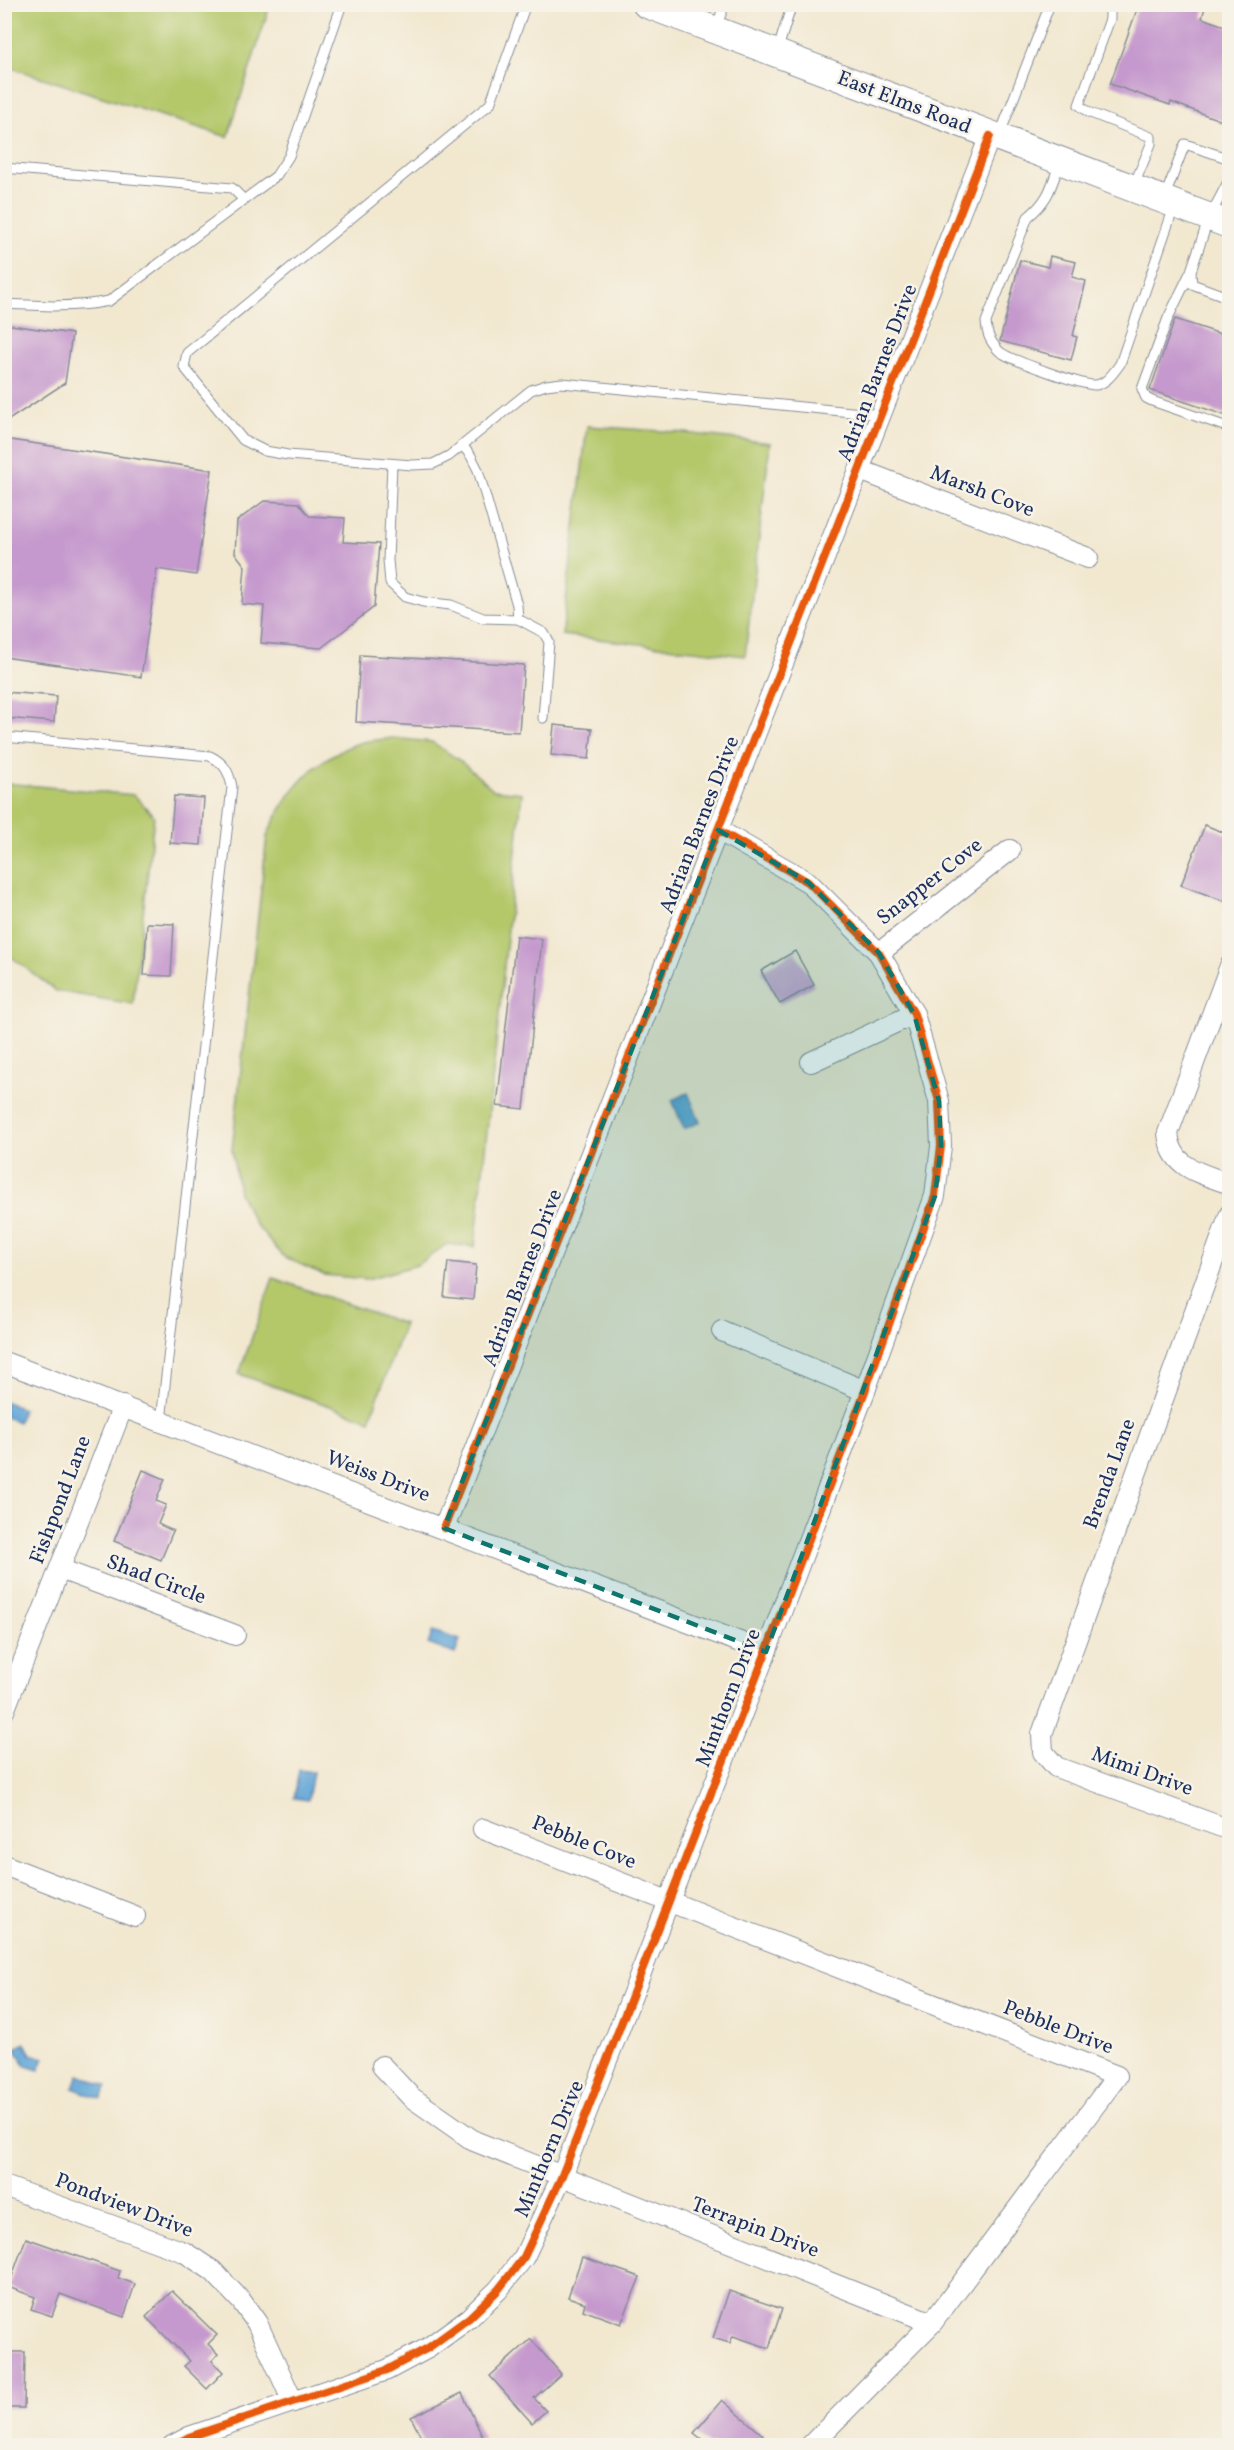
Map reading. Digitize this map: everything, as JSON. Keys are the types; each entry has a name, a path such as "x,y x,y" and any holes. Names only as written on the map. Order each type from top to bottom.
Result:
{"main road":[{"name":"East Elms Road","path":"646,4 1219,222"}],"street":[{"name":"Adrian Barnes Drive","path":"444,1528 881,415 994,137"},
{"name":"Marsh Cove","path":"860,470 1088,558"},
{"name":"Minthorn Drive","path":"171,2445 387,2370 428,2348 469,2318 498,2290 524,2257 561,2178 766,1652 865,1391 935,1196 941,1146 939,1101 914,1014 879,953 808,882 718,830"},
{"name":"Snapper Cove","path":"879,953 1010,850"},
{"path":"1230,966 1168,1133 1169,1145 1186,1168 1230,1184"},
{"path":"811,1062 914,1014"},
{"name":"Brenda Lane","path":"1043,1752 1042,1734 1230,1214"},
{"path":"722,1331 865,1391"},
{"name":"Weiss Drive","path":"4,1362 766,1652"},
{"name":"Fishpond Lane","path":"4,1711 123,1406"},
{"name":"Shad Circle","path":"60,1569 236,1635"},
{"name":"Mimi Drive","path":"1043,1752 1056,1767 1230,1830"},
{"name":"Pebble Cove","path":"483,1829 667,1902"},
{"path":"4,1865 135,1916"},
{"name":"Pebble Drive","path":"667,1902 1117,2076 932,2323 810,2445"},
{"name":"Terrapin Drive","path":"382,2066 411,2097 474,2141 561,2178 932,2323"},
{"name":"Pondview Drive","path":"4,2186 184,2252 213,2271 242,2302 257,2323 293,2402"}],"lane":[{"path":"4,304 57,308 86,306 109,301 276,176 289,156 342,4"},
{"path":"526,4 490,104 187,353 184,367 243,440 265,451 288,455 392,464 433,464 449,456 531,390 562,383 881,415"},
{"path":"715,31 725,4"},
{"path":"776,54 792,4"},
{"path":"994,137 1050,4"},
{"path":"1110,4 1110,19 1079,105 1088,112 1151,136 1151,144 1132,189"},
{"path":"1060,162 1048,196 1041,206 1028,217 1011,257 986,322 987,337 1001,353 1079,383 1097,385 1110,378 1120,364 1185,144 1230,159"},
{"path":"4,168 232,188 244,200"},
{"path":"1230,178 1219,222 1168,318 1142,389 1146,398 1152,401 1230,428"},
{"path":"1191,271 1191,284 1230,298"},
{"path":"462,446 471,456 478,470 518,605 518,619"},
{"path":"392,464 388,560 390,583 405,597 423,602 451,605 483,618 518,619 544,633 549,642 543,718"},
{"path":"4,737 210,756 220,761 230,773 232,787 161,1420"}],"highlighted area":[{"path":"718,830 808,882 879,953 914,1014 939,1101 941,1146 935,1196 766,1652 444,1528"}],"green space":[{"path":"5,4 270,5 228,137 5,66"},
{"path":"587,426 676,432 770,443 745,656 562,635"},
{"path":"393,738 432,742 459,760 494,790 522,793 475,1247 447,1244 417,1265 367,1279 324,1275 284,1257 255,1224 239,1193 232,1150 267,836 291,792 313,769 340,751 356,744"},
{"path":"4,783 134,795 154,816 133,1004 56,991 5,952"},
{"path":"273,1278 404,1324 370,1420 239,1374"}],"water":[{"path":"688,1093 700,1122 684,1129 672,1100"},
{"path":"4,1401 23,1409 18,1422 5,1417"},
{"path":"433,1631 460,1640 455,1654 428,1644"},
{"path":"299,1770 313,1772 308,1800 294,1798"},
{"path":"25,2043 31,2054 44,2058 39,2070 26,2066 15,2049"},
{"path":"79,2075 107,2086 101,2099 73,2088"}],"building":[{"path":"1139,4 1206,4 1202,18 1230,28 1230,124 1171,102 1170,105 1110,84"},
{"path":"1050,256 1076,262 1072,277 1086,281 1073,336 1077,337 1071,360 1000,341 1020,260 1048,267"},
{"path":"1175,319 1230,337 1230,417 1150,390"},
{"path":"4,324 72,334 65,383 4,423"},
{"path":"4,439 212,470 196,575 157,569 141,677 4,657"},
{"path":"264,501 299,503 309,516 345,518 343,542 379,544 374,607 321,648 261,643 264,606 242,604 245,566 235,553 237,521"},
{"path":"360,655 524,665 519,732 356,722"},
{"path":"4,692 56,696 54,722 4,718"},
{"path":"554,725 592,729 589,759 551,755"},
{"path":"174,796 204,798 201,845 170,843"},
{"path":"1205,825 1230,835 1230,888 1224,901 1181,885"},
{"path":"147,923 174,924 171,976 144,975"},
{"path":"516,936 542,939 524,1109 497,1106"},
{"path":"795,951 814,985 780,1004 761,971"},
{"path":"448,1262 476,1265 473,1300 444,1297"},
{"path":"143,1470 165,1479 156,1501 166,1505 158,1524 173,1531 161,1560 114,1541"},
{"path":"26,2238 120,2271 118,2278 135,2284 124,2317 60,2294 52,2316 31,2309 35,2297 8,2287"},
{"path":"582,2257 640,2277 621,2324 583,2310 585,2303 568,2297"},
{"path":"172,2291 217,2335 208,2344 218,2354 212,2361 223,2372 207,2389 184,2366 190,2361 146,2317"},
{"path":"729,2291 782,2309 769,2348 733,2336 730,2343 713,2338"},
{"path":"531,2339 561,2374 534,2398 546,2411 532,2423 490,2376"},
{"path":"4,2352 25,2352 24,2408 4,2408"},
{"path":"462,2393 483,2438 467,2445 425,2445 411,2417"},
{"path":"722,2400 763,2435 754,2445 709,2445 694,2433"}],"cycle path":[{"path":"444,1528 990,136"},
{"path":"172,2446 189,2437 387,2370 428,2348 469,2318 498,2290 524,2257 561,2178 766,1652 865,1391 935,1196 941,1146 939,1101 914,1014 879,953 808,882 718,830"}]}
